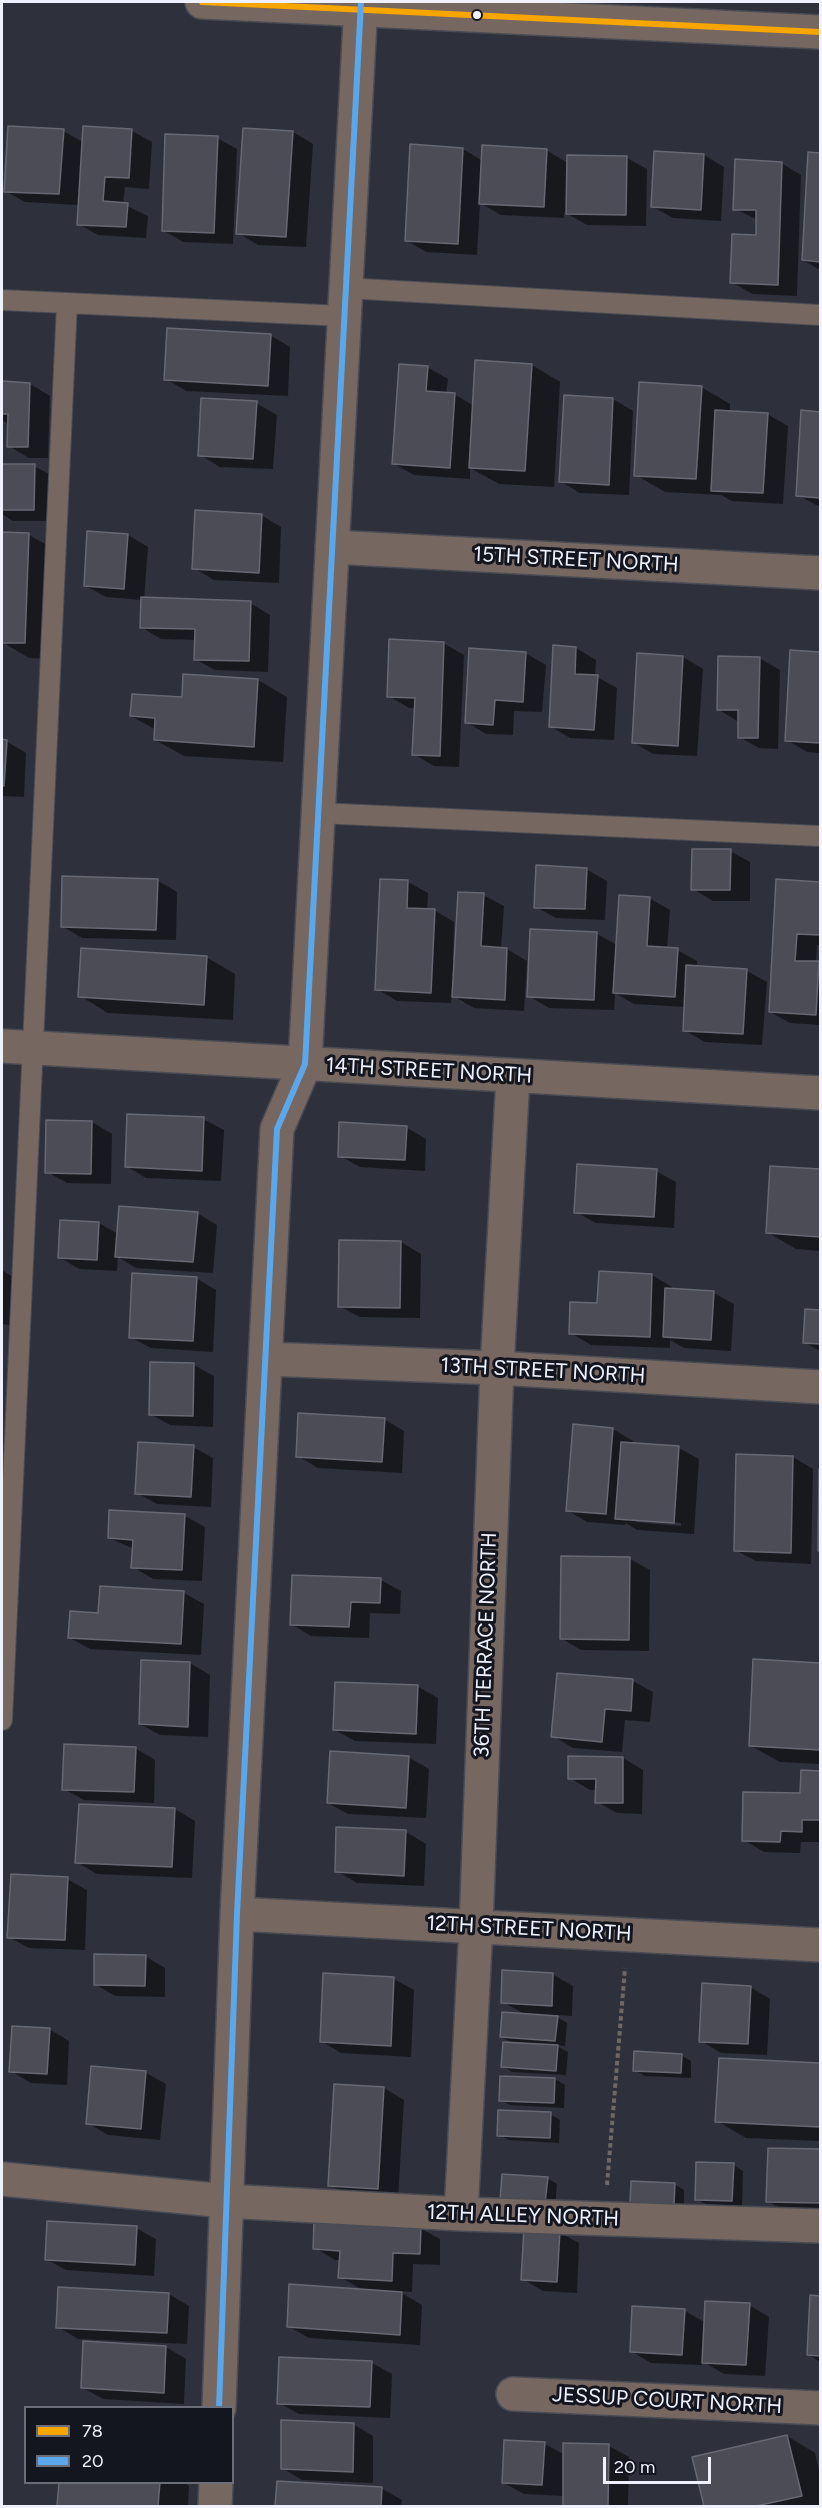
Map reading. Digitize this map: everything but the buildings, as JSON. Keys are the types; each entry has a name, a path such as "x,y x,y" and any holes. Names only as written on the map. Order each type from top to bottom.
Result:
{"street":[{"path":"202,2 361,5 820,32"},
{"path":"219,2406 237,1914 277,1129 305,1064 361,5"},
{"name":"15TH STREET NORTH","path":"332,547 820,573"},
{"name":"14TH STREET NORTH","path":"2,1046 820,1093"},
{"name":"36TH TERRACE NORTH","path":"461,2214 476,1927 497,1368 513,1076"},
{"name":"13TH STREET NORTH","path":"266,1359 497,1368 820,1387"},
{"name":"12TH STREET NORTH","path":"237,1914 820,1945"},
{"path":"2,2179 225,2201"},
{"name":"12TH ALLEY NORTH","path":"225,2201 461,2214 820,2226"},
{"name":"JESSUP COURT NORTH","path":"513,2394 820,2409"},
{"path":"215,2506 216,2484"}],"lane":[{"path":"2,300 67,303 345,302 820,315"},
{"path":"2,1720 67,303"},
{"path":"318,813 820,836"}],"path":[{"path":"606,2220 626,1934"}],"transit line":[{"name":"78","path":"202,2 820,32"},
{"name":"20","path":"219,2406 237,1914 277,1129 305,1064 361,2"}]}
